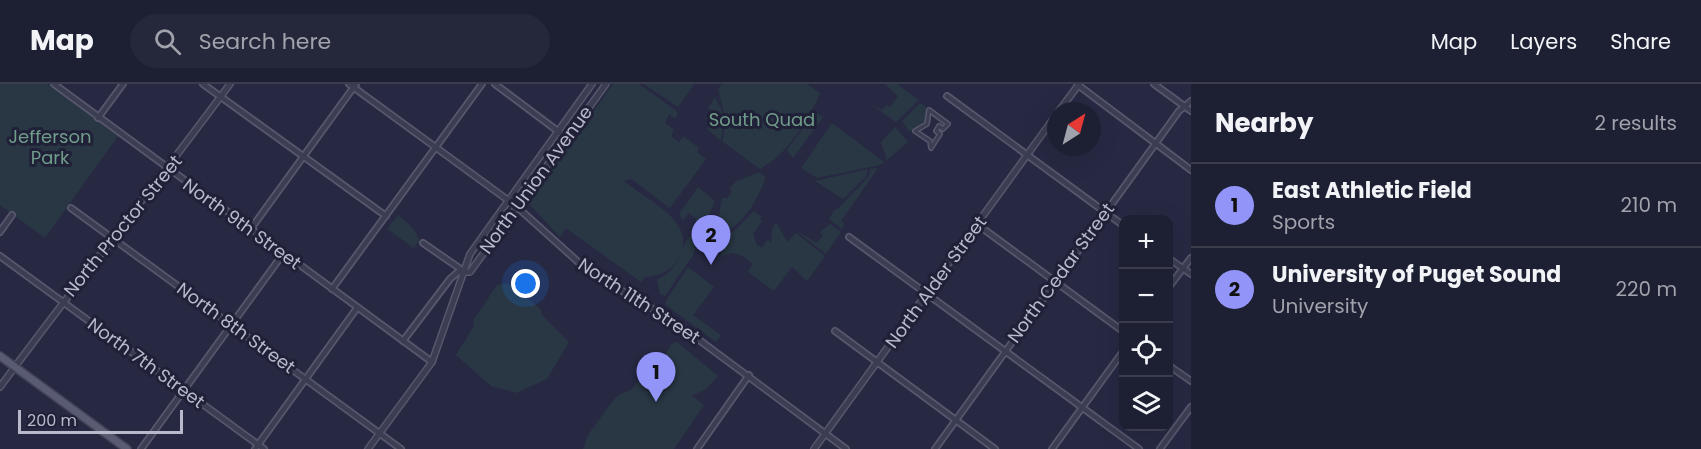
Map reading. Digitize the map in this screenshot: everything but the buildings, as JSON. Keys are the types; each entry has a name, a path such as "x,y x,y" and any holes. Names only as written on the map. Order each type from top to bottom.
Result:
{"main road":[{"path":"0,356 127,449"}],"street":[{"name":"North 9th Street","path":"54,84 432,362"},
{"path":"98,118 123,84"},
{"path":"203,84 386,216"},
{"name":"North Proctor Street","path":"0,387 62,302 168,170 231,84"},
{"path":"332,289 482,84"},
{"path":"495,84 567,138"},
{"name":"North Union Avenue","path":"368,449 432,362 470,254 592,84"},
{"name":"North Union Avenue","path":"403,341 450,279 458,272 470,272 606,84"},
{"path":"1154,84 1191,111"},
{"path":"250,230 353,85"},
{"name":"North 11th Street","path":"353,85 508,199 586,269 665,315 846,449"},
{"path":"1066,102 1078,85 1191,170"},
{"path":"947,96 1119,222"},
{"name":"North Cedar Street","path":"935,449 1104,212 1155,143 1191,100"},
{"path":"929,110 948,124 943,129 939,126 937,128 940,134 931,148 930,141 915,131 927,124 929,110"},
{"name":"North Alder Street","path":"814,449 1047,128"},
{"name":"North 8th Street","path":"71,208 401,449"},
{"path":"0,232 12,215"},
{"path":"978,225 1119,328"},
{"path":"849,237 1139,449"},
{"path":"423,243 465,272"},
{"path":"141,449 283,254"},
{"name":"North 7th Street","path":"0,256 184,390 257,447 264,449"},
{"path":"1173,281 1191,258"},
{"path":"1173,261 1191,274"},
{"path":"257,447 357,308"},
{"path":"835,331 995,449"},
{"path":"1052,449 1119,357"},
{"path":"1173,368 1191,381"},
{"path":"700,448 749,375"},
{"path":"1160,449 1189,416 1191,407"}],"green space":[{"name":"Jefferson Park","path":"0,84 47,84 118,136 45,238 0,205"},
{"path":"613,84 639,84 674,109 678,114 675,119 669,114 665,123 674,130 671,136 679,142 683,136 699,148 697,152 706,159 670,208 631,179 624,181 668,214 677,224 682,235 683,247 674,265 663,273 645,277 641,282 566,228 560,237 528,203"},
{"path":"644,84 694,84 678,107"},
{"name":"South Quad","path":"722,84 807,84 820,93 796,136 779,155 760,169 723,142 725,118 718,89"},
{"path":"885,84 897,84 919,100 896,122 873,106 883,110 886,105 890,107 898,96"},
{"path":"715,97 724,115 721,141 707,129 712,123 706,119 712,111 708,108"},
{"path":"920,103 928,108 930,119 918,131 909,131 902,121"},
{"path":"815,112 823,117 793,158 787,150"},
{"path":"832,123 884,162 880,165 817,178 801,168"},
{"path":"895,127 908,142 887,160 881,142"},
{"path":"878,168 841,221 844,224 842,229 829,219 834,210 839,208 869,176 870,169"},
{"path":"868,169 866,177 843,199 815,181"},
{"path":"759,172 766,177 754,202 745,216 723,234 719,216 722,198 727,198 732,191 729,188 737,181"},
{"path":"698,187 715,201 701,233 689,228 696,227 696,219 689,213 683,220 679,214"},
{"path":"754,211 761,216 762,221 753,234 757,245 762,247 768,239 771,243 772,229 776,222 787,242 796,233 825,256 807,281 792,267 774,291 748,272 753,264 745,258 734,253 721,257 724,237 735,230"},
{"path":"398,215 414,229 419,240 414,248 387,229"},
{"path":"830,224 841,232 826,254 795,230 817,243 823,235 820,232"},
{"path":"693,234 700,236 693,255 665,296 660,294 657,279 673,268 685,243"},
{"path":"688,267 714,287 693,315 721,335 716,342 666,305 666,301"},
{"path":"507,283 541,309 542,315 569,342 547,379 516,393 491,386 456,355 474,326 473,321 497,285"},
{"path":"677,342 718,376 706,389 692,396 704,405 674,449 583,449 588,435 617,396 632,389 659,355 664,357 672,343"}],"place":[{"name":"University of Puget Sound","path":"711,265"},
{"name":"East Athletic Field","path":"656,402"}]}
